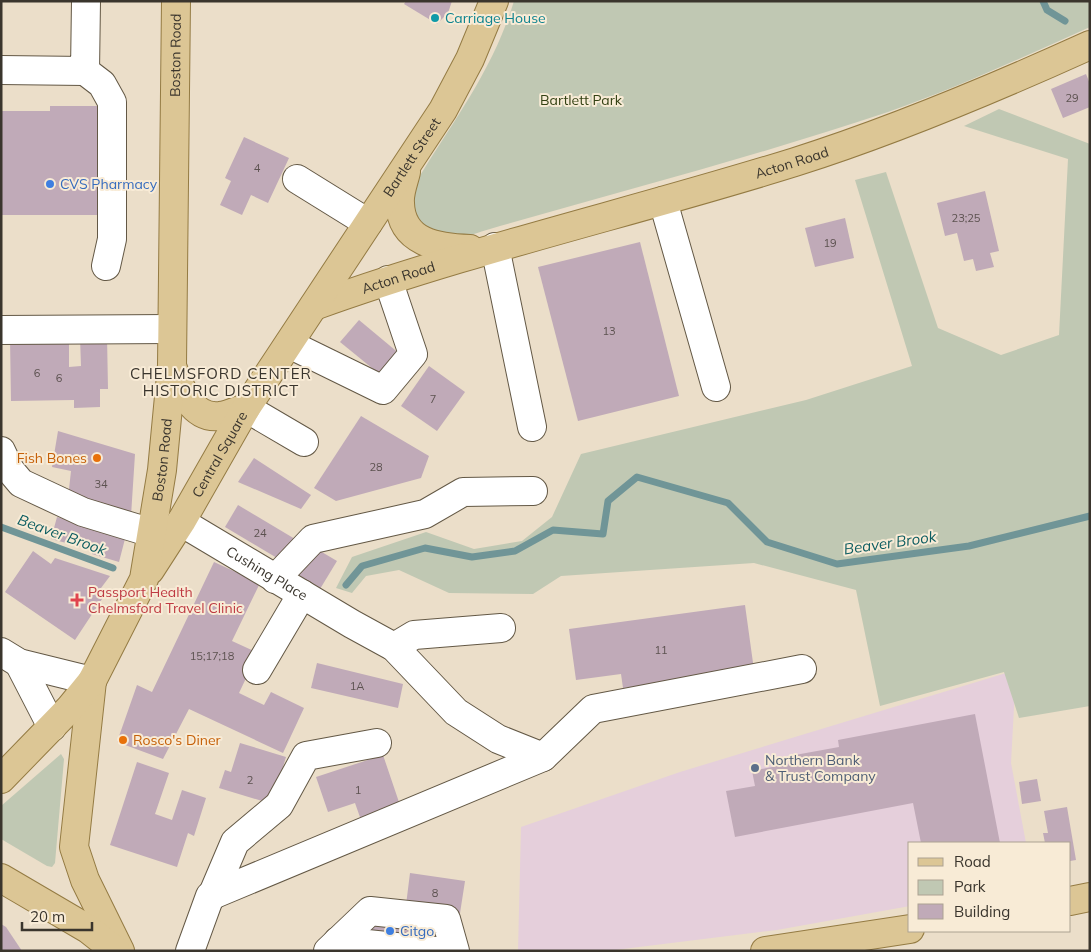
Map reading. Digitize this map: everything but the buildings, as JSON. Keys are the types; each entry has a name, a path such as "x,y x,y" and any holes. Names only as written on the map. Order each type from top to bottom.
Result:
{"main road":[{"name":"Boston Road","path":"1,779 52,727 92,681 144,579 162,470 172,365 176,1"},
{"name":"Bartlett Street","path":"314,306 443,110 470,59 494,1"},
{"name":"Acton Road","path":"314,306 489,248 663,201 796,161 926,117 1090,45"},
{"name":"Acton Road","path":"408,161 399,200 400,211 410,231 431,246 441,248 489,248"},
{"name":"Central Square","path":"144,579 181,522 246,408 314,306"},
{"path":"172,365 180,388 191,404 206,415 219,417 246,408"},
{"path":"92,681 74,847 85,880 120,951"},
{"path":"1,878 88,929 116,951"},
{"path":"1071,901 1090,897"},
{"path":"765,951 908,929"}],"street":[{"path":"85,71 86,1"},
{"path":"1,70 85,71 102,84 112,102 112,239 106,266"},
{"path":"296,179 368,223"},
{"path":"663,201 716,387"},
{"path":"489,248 532,426"},
{"path":"289,344 383,390 413,354 388,280"},
{"path":"1,330 172,329"},
{"path":"246,408 304,442"},
{"path":"1,451 10,470 21,483 83,512 152,533"},
{"path":"275,579 313,539 425,514 463,492 533,491"},
{"name":"Cushing Place","path":"181,522 352,624 394,646 456,712 498,739 543,757"},
{"path":"258,670 302,594"},
{"path":"394,646 414,635 502,628"},
{"path":"10,658 92,681"},
{"path":"10,658 52,727"},
{"path":"212,896 543,757 593,709 802,669"},
{"path":"190,951 197,928 235,842 279,805 306,756 377,743"},
{"path":"333,946 370,911 446,919 455,951"},
{"path":"333,946 435,951"}],"shaded area":[{"path":"1016,670 1011,763 1026,842 908,842 908,906 777,930 615,950 518,951 521,827 680,772"}],"green space":[{"name":"Bartlett Park","path":"514,1 1090,1 1090,27 939,93 839,128 469,236 446,237 431,230 418,218 413,205 417,182 485,69 506,25"},
{"path":"999,109 1090,144 1090,706 1019,718 1004,672 880,706 856,590 754,563 561,576 533,594 449,593 399,570 366,576 352,593 336,588 352,557 426,532 474,549 522,541 552,517 581,454 806,400 912,366 855,180 886,172 938,328 1001,355 1059,335 1068,159 964,126"},
{"path":"61,754 64,759 55,863 52,867 47,866 1,839 1,806"}],"waterway":[{"path":"1043,1 1047,10 1065,21"},
{"name":"Beaver Brook","path":"346,585 362,566 425,548 472,557 515,551 553,530 603,534 608,501 637,477 728,503 767,542 837,564 969,546 1090,516"},
{"name":"Beaver Brook","path":"1,527 113,568"}],"place":[{"name":"Carriage House","path":"435,18"},
{"name":"CVS Pharmacy","path":"50,184"},
{"name":"Fish Bones","path":"97,458"},
{"name":"Passport Health Chelmsford Travel Clinic","path":"77,600"},
{"name":"Rosco's Diner","path":"123,740"},
{"name":"Northern Bank & Trust Company","path":"755,768"},
{"name":"Citgo","path":"390,931"}],"district":[{"name":"CHELMSFORD CENTER HISTORIC DISTRICT","path":"221,382"}]}
